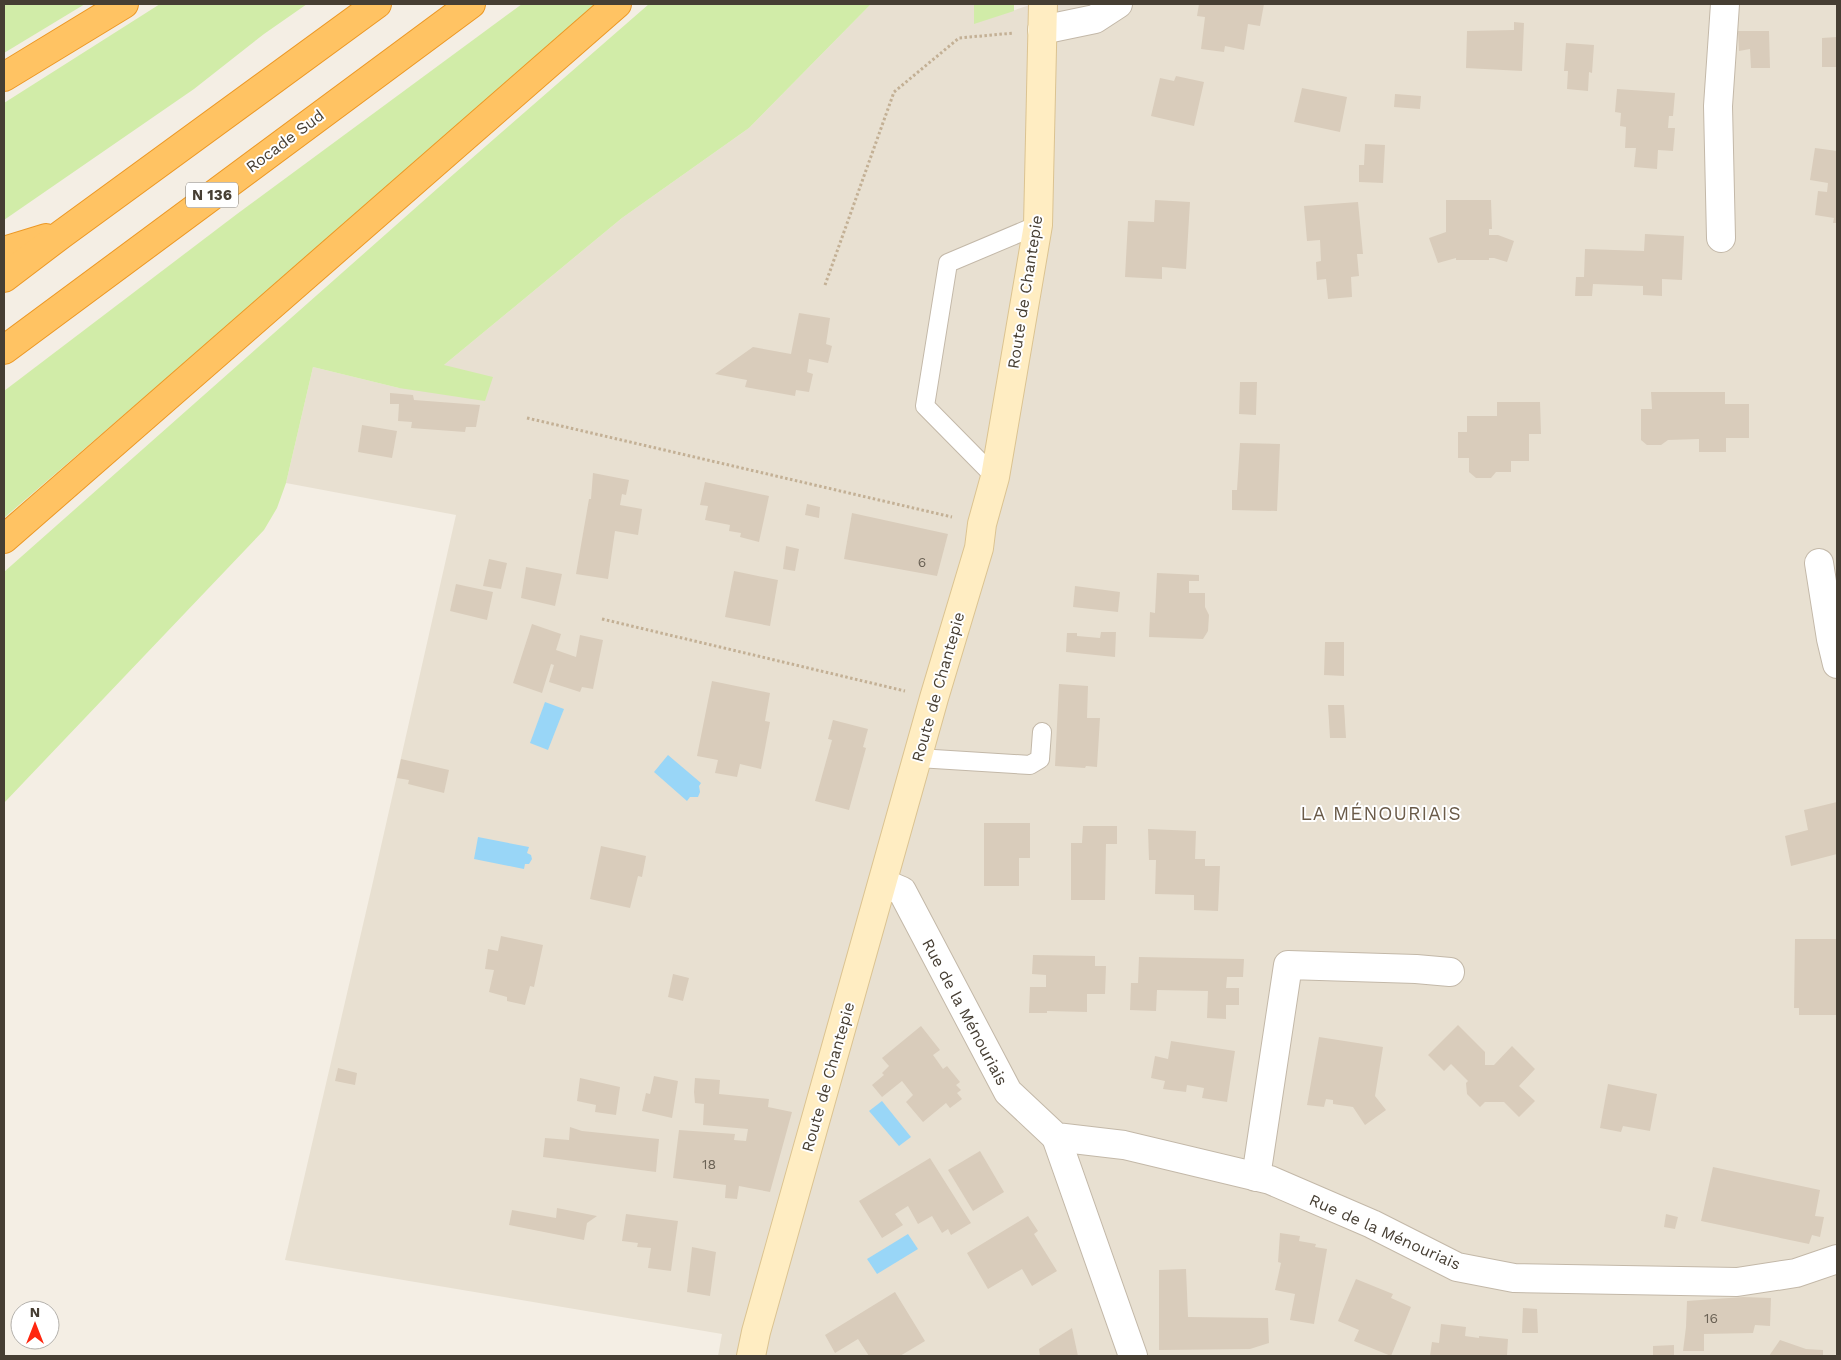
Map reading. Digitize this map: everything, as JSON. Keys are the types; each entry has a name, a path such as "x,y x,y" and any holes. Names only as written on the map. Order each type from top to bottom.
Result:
{"highway":[{"path":"4,77 124,4"},
{"path":"4,278 377,4"},
{"name":"Rocade Sud","path":"4,350 471,4"},
{"path":"4,539 617,4"},
{"path":"4,251 62,234"}],"street":[{"path":"1042,17 1095,19 1118,4"},
{"path":"1721,238 1718,106 1725,4"},
{"name":"Route de Chantepie","path":"751,1356 756,1332 934,698 979,548 982,524 995,477 1038,225 1042,17"},
{"path":"1819,563 1831,639 1837,664"},
{"name":"Rue de la Ménouriais","path":"883,883 902,891 1008,1092 1056,1137 1133,1356"},
{"path":"1256,1177 1288,965 1416,969 1450,972"},
{"name":"Rue de la Ménouriais","path":"1056,1137 1124,1145 1270,1180 1372,1224 1457,1267 1514,1278 1737,1282 1796,1273 1837,1259"}],"lane":[{"path":"995,477 925,406 948,263 1038,225"},
{"path":"918,758 1030,765 1040,759 1042,732"}],"path":[{"path":"825,285 894,92 960,38 1042,17"},
{"path":"527,418 982,524"},
{"path":"602,619 934,698"}],"shaded area":[{"path":"871,4 974,4 975,23 1033,4 1837,4 1837,1356 718,1356 722,1334 285,1260 456,515 286,483 313,367 399,388 444,365 622,218 749,128"}],"green space":[{"path":"4,4 85,4 4,53"},
{"path":"160,4 307,4 264,34 194,89 4,220 4,103"},
{"path":"522,4 601,4 4,518 4,391 237,214"},
{"path":"649,4 871,4 749,128 622,218 444,365 493,377 485,401 399,388 313,367 286,483 277,508 264,530 4,803 4,572"},
{"path":"974,4 1014,4 1014,11 974,24"}],"water":[{"path":"545,702 564,709 548,750 530,743"},
{"path":"668,755 701,783 698,797 690,797 687,801 654,772"},
{"path":"478,837 529,847 527,853 531,855 532,859 529,864 525,864 524,869 474,859"},
{"path":"882,1101 911,1137 899,1146 869,1111"},
{"path":"908,1234 918,1249 877,1274 867,1259"}],"building":[{"path":"1199,4 1264,4 1260,26 1248,24 1244,50 1225,46 1224,52 1201,49 1205,17 1197,16"},
{"path":"1514,22 1524,23 1522,71 1466,68 1467,31 1514,30"},
{"path":"1738,31 1769,31 1770,68 1751,68 1750,49 1739,51"},
{"path":"1837,37 1837,67 1822,67 1822,38"},
{"path":"1566,43 1594,45 1592,73 1589,72 1588,91 1567,89 1568,71 1564,71"},
{"path":"1176,76 1204,82 1194,126 1151,116 1160,78 1174,81"},
{"path":"1302,88 1347,97 1340,132 1294,122"},
{"path":"1617,89 1675,93 1673,116 1669,116 1668,128 1675,128 1673,151 1658,150 1657,169 1634,167 1636,148 1625,148 1626,127 1620,126 1621,113 1615,112"},
{"path":"1395,94 1421,96 1420,109 1394,107"},
{"path":"1365,144 1385,145 1383,183 1359,182 1359,165 1364,165"},
{"path":"1815,148 1837,151 1837,223 1833,223 1834,218 1815,215 1818,191 1827,192 1828,183 1810,180"},
{"path":"1155,200 1190,202 1186,269 1162,267 1162,279 1125,277 1128,221 1154,222"},
{"path":"1446,200 1491,200 1492,229 1489,229 1489,235 1498,235 1514,241 1507,262 1494,258 1489,258 1489,260 1456,260 1456,258 1438,263 1429,238 1446,232"},
{"path":"1358,202 1363,254 1357,254 1359,276 1351,277 1352,297 1328,299 1326,279 1317,280 1316,262 1321,261 1320,240 1307,241 1304,206"},
{"path":"1645,234 1684,236 1682,280 1662,279 1662,296 1643,295 1643,286 1593,284 1592,296 1575,296 1576,277 1584,277 1585,249 1644,251"},
{"path":"799,313 830,318 826,344 832,346 828,363 809,359 807,372 813,374 809,392 796,390 795,396 745,387 747,380 715,374 753,347 791,354"},
{"path":"1240,382 1257,382 1256,415 1239,414"},
{"path":"1651,392 1725,392 1725,404 1749,404 1749,438 1726,438 1726,452 1699,452 1699,439 1668,440 1661,445 1647,445 1641,440 1641,409 1652,409"},
{"path":"390,393 413,395 414,400 480,405 476,427 466,427 465,432 411,428 412,422 398,421 399,404 390,404"},
{"path":"1497,402 1540,402 1541,434 1529,434 1529,461 1511,461 1511,472 1496,472 1491,478 1476,478 1469,472 1469,458 1458,458 1458,432 1467,432 1467,416 1497,416"},
{"path":"362,425 397,431 392,458 358,452"},
{"path":"1240,443 1280,444 1277,511 1232,510 1232,490 1237,490"},
{"path":"593,473 629,480 626,495 622,494 620,505 642,509 638,535 615,531 608,579 576,574 589,499 591,499"},
{"path":"705,482 769,496 759,542 740,537 741,533 729,531 730,525 705,520 708,506 700,505"},
{"path":"807,504 820,507 819,518 805,515"},
{"path":"852,513 948,534 937,576 844,559"},
{"path":"786,546 799,549 795,571 783,569"},
{"path":"489,559 507,563 501,589 483,586"},
{"path":"526,567 562,574 555,606 521,598"},
{"path":"734,571 778,580 770,626 725,617"},
{"path":"1157,573 1199,575 1199,581 1189,581 1189,593 1205,593 1205,607 1209,615 1208,631 1203,639 1149,637 1150,612 1155,613"},
{"path":"456,584 493,592 487,620 450,611"},
{"path":"1075,586 1120,592 1118,612 1073,607"},
{"path":"532,624 561,634 556,650 576,657 580,635 603,640 593,689 582,687 580,692 549,682 554,665 551,664 542,693 513,683"},
{"path":"1101,632 1116,632 1115,657 1066,652 1067,633 1100,638"},
{"path":"1325,642 1344,642 1344,676 1324,675"},
{"path":"712,681 770,693 765,721 770,722 761,769 740,764 737,777 715,773 718,760 697,756"},
{"path":"1059,684 1088,686 1087,718 1100,718 1097,767 1055,766"},
{"path":"1328,705 1344,705 1346,738 1330,738"},
{"path":"833,720 868,729 863,747 866,748 849,810 815,801 832,740 828,739"},
{"path":"401,759 449,770 444,793 408,784 409,780 397,778"},
{"path":"1837,802 1837,854 1791,866 1785,836 1808,830 1804,810"},
{"path":"984,823 1030,823 1030,858 1019,858 1019,886 984,886"},
{"path":"1083,826 1117,826 1117,844 1106,844 1105,900 1071,900 1071,843 1082,843"},
{"path":"1148,829 1196,831 1195,859 1205,859 1205,866 1220,866 1218,911 1194,910 1194,895 1155,894 1156,860 1149,860"},
{"path":"601,846 646,856 642,877 638,876 630,908 590,899"},
{"path":"501,936 543,945 534,987 530,986 525,1005 507,1001 507,997 489,992 494,970 485,969 488,949 498,951"},
{"path":"1795,939 1836,939 1836,1015 1799,1015 1799,1008 1794,1008"},
{"path":"1033,955 1095,956 1095,966 1106,966 1105,994 1087,994 1087,1012 1047,1011 1047,1013 1029,1013 1030,987 1046,987 1046,975 1032,974"},
{"path":"1139,957 1244,959 1243,977 1227,977 1226,988 1239,988 1239,1005 1226,1005 1226,1019 1207,1018 1208,991 1157,990 1156,1011 1130,1010 1131,983 1138,983"},
{"path":"673,974 689,978 683,1001 668,997"},
{"path":"1458,1025 1485,1052 1485,1065 1494,1065 1512,1046 1535,1069 1519,1086 1535,1101 1519,1117 1504,1102 1485,1102 1480,1107 1467,1094 1466,1083 1468,1081 1451,1064 1444,1071 1428,1055"},
{"path":"921,1026 940,1050 933,1055 943,1069 947,1066 960,1082 956,1085 961,1090 957,1093 962,1099 950,1108 946,1103 923,1122 906,1102 913,1095 902,1081 882,1097 872,1085 884,1075 882,1073 889,1066 882,1058"},
{"path":"1319,1037 1383,1047 1375,1096 1386,1110 1365,1125 1353,1107 1333,1104 1333,1100 1326,1099 1324,1107 1307,1105"},
{"path":"1171,1041 1235,1051 1227,1102 1202,1098 1204,1088 1187,1085 1186,1092 1163,1089 1165,1081 1151,1078 1155,1056 1168,1059"},
{"path":"338,1068 357,1073 355,1085 335,1081"},
{"path":"654,1076 678,1081 672,1118 642,1111 646,1093 650,1094"},
{"path":"580,1078 620,1087 616,1115 595,1112 596,1105 577,1101"},
{"path":"695,1078 720,1080 719,1094 769,1099 768,1107 792,1112 770,1192 739,1186 737,1199 725,1198 726,1185 673,1178 679,1130 735,1134 734,1140 746,1141 748,1129 703,1125 704,1104 695,1103"},
{"path":"1608,1084 1657,1094 1650,1131 1623,1126 1621,1132 1600,1128"},
{"path":"570,1127 582,1131 659,1139 656,1172 543,1157 545,1138 569,1140"},
{"path":"980,1151 1004,1192 973,1211 948,1170"},
{"path":"930,1158 971,1223 951,1235 948,1229 942,1233 932,1216 918,1224 908,1206 895,1214 903,1225 882,1238 859,1201"},
{"path":"1713,1167 1820,1190 1815,1216 1824,1217 1820,1237 1812,1235 1809,1244 1701,1221"},
{"path":"557,1208 597,1216 587,1223 584,1240 509,1225 512,1210 556,1218"},
{"path":"626,1214 678,1221 671,1271 648,1268 651,1248 637,1247 638,1243 622,1241"},
{"path":"1666,1214 1678,1217 1675,1229 1664,1227"},
{"path":"1028,1216 1038,1231 1034,1234 1057,1271 1032,1286 1022,1269 988,1289 967,1253"},
{"path":"1280,1233 1300,1236 1299,1241 1316,1244 1315,1247 1327,1249 1314,1324 1290,1320 1295,1294 1275,1290 1281,1263 1278,1262"},
{"path":"692,1247 716,1252 710,1296 687,1292"},
{"path":"1186,1269 1188,1317 1268,1318 1269,1343 1250,1349 1159,1350 1159,1270"},
{"path":"1356,1279 1393,1294 1391,1298 1411,1307 1391,1356 1354,1341 1359,1330 1338,1321"},
{"path":"895,1292 925,1341 900,1356 869,1356 858,1339 835,1353 825,1335"},
{"path":"1743,1297 1771,1298 1770,1326 1755,1325 1753,1333 1704,1334 1704,1351 1683,1351 1687,1301"},
{"path":"1523,1308 1537,1309 1538,1333 1522,1333"},
{"path":"1441,1324 1466,1327 1465,1336 1508,1339 1507,1356 1430,1356 1432,1342 1439,1343"},
{"path":"1072,1328 1078,1356 1040,1356 1039,1349"},
{"path":"1780,1340 1806,1349 1823,1350 1823,1356 1769,1356"},
{"path":"1674,1345 1674,1356 1653,1356 1653,1346"}],"district":[{"name":"LA MÉNOURIAIS","path":"1381,813"}]}
